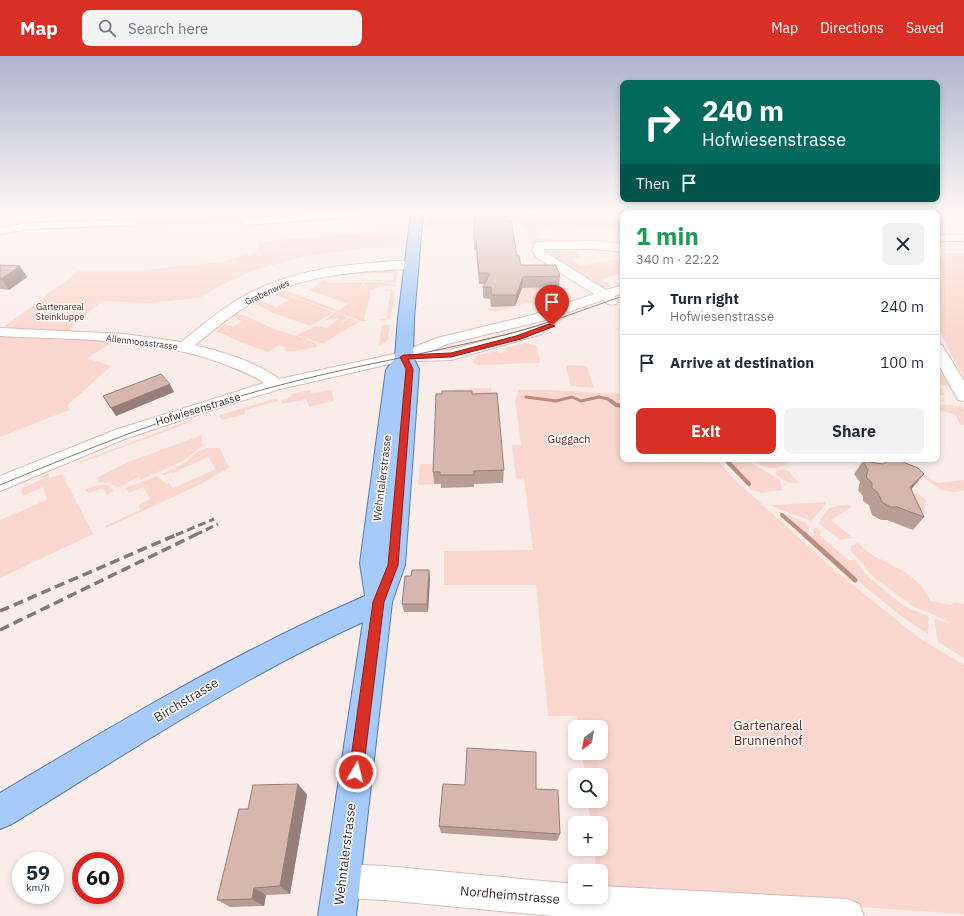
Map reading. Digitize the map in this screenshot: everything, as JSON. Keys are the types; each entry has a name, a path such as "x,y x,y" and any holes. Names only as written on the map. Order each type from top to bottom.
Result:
{"main road":[{"name":"Wehntalerstrasse","path":"339,899 379,602 393,565 410,369 404,357 406,318 413,253"},
{"name":"Birchstrasse","path":"0,812 227,676 336,620 379,602"}],"street":[{"path":"540,253 614,300"},
{"name":"Grabenwies","path":"184,347 240,304 285,282 319,273 349,268 412,265"},
{"name":"Hofwiesenstrasse","path":"0,484 121,434 172,416 276,385 404,357 451,355 518,337 614,300"},
{"name":"Allenmoosstrasse","path":"0,332 125,338 184,347 221,357 259,372 276,385"},
{"path":"940,353 964,396"},
{"name":"Nordheimstrasse","path":"339,899 385,883 585,902 847,916"}],"green space":[{"name":"Gartenareal Steinkluppe","path":"253,253 327,253 305,256 252,271 199,298 148,303 102,301 67,332 1,329 80,270 142,270 221,262"},
{"path":"550,253 577,253 581,258 573,260 580,266 620,259 620,274 601,279 612,286 607,288 597,287 592,285 594,281"},
{"path":"944,253 964,253 964,376 950,353 940,331 940,260"},
{"path":"392,268 398,271 396,283 380,281 331,281 393,280 394,273 333,274"},
{"path":"323,281 332,283 362,282 363,286 370,292 364,318 366,321 362,321 275,290 296,284 284,290 338,310 348,304 309,290"},
{"path":"382,282 396,285 380,286 371,291 365,287 364,283"},
{"path":"558,287 558,290 571,299 540,309 530,302 495,312 487,310 491,307 515,306 520,288"},
{"path":"387,289 395,291 391,318 387,320 379,320 378,319 386,318 391,291 384,291"},
{"path":"272,291 279,292 334,312 310,326 268,311 269,310 255,304 248,304 258,300 277,307 289,300 275,294 268,298 264,297 265,294"},
{"path":"336,312 348,317 339,324 350,318 359,322 324,343 297,335 316,326 327,328 339,318 323,321"},
{"path":"235,313 246,316 274,329 307,339 302,344 288,352 284,350 286,348 279,345 268,352 240,342 216,331 225,324 232,327 242,321 232,316"},
{"path":"382,325 390,325 388,340 379,346"},
{"path":"0,337 113,342 87,358 111,366 68,405 69,410 0,437"},
{"path":"308,340 316,343 317,347 290,351"},
{"path":"525,343 537,346 540,362 478,365 473,363 475,356 495,351 501,353 506,351 506,348"},
{"path":"568,365 587,366 594,388 571,386 566,367"},
{"path":"940,373 941,373 949,386 940,385"},
{"path":"940,387 945,395 940,395"},
{"path":"491,388 492,398 455,399 455,389"},
{"path":"310,390 312,394 331,390 334,401 309,407 306,399 282,404 281,400 292,396 291,394"},
{"name":"Gartenareal Brunnenhof","path":"519,390 551,390 620,394 620,462 719,462 734,479 838,573 919,638 964,665 964,914 608,890 608,864 595,864 595,856 608,856 608,816 590,816 589,808 608,808 608,768 584,768 583,760 608,760 608,720 578,720 577,716 548,716 536,585 444,585 444,551 533,550 524,478 516,478 512,445 521,445 515,400"},
{"path":"277,398 278,401 245,410 245,414 222,420 219,416 223,414"},
{"path":"940,404 961,406 964,410 964,425 960,424 955,414 940,411"},
{"path":"190,420 191,422 80,463 76,463"},
{"path":"202,435 201,438 203,445 183,461 140,480 138,477 118,488 108,482 99,482 98,477 128,462"},
{"path":"207,448 220,448 227,464 230,467 201,484 106,528 105,526 140,510 138,505 150,499 143,487 129,493 125,488 158,476 166,484 169,483 173,488 216,469 208,457 173,473 162,474 186,462 197,452"},
{"path":"727,462 750,462 780,480 782,490 762,493 751,490"},
{"path":"756,462 788,463 772,468"},
{"path":"420,464 435,464 434,484 418,485"},
{"path":"783,469 790,472 798,483 786,481 776,474 776,471"},
{"path":"920,472 938,483 964,480 964,490 950,492 939,489 929,482 919,473"},
{"path":"48,473 50,478 62,474 93,534 0,578 0,520 47,500 43,487 23,496 21,491 23,488 46,477 40,477"},
{"path":"97,485 107,485 113,491 107,495 104,490 101,489 89,493 85,490"},
{"path":"912,492 919,494 926,500 924,516 917,517 906,496"},
{"path":"825,502 826,504 811,521 772,505"},
{"path":"847,504 852,507 831,520 853,538 840,540 818,523 829,508"},
{"path":"780,512 806,523 809,527 807,539 779,513"},
{"path":"817,528 822,532 819,535 849,560 855,560 867,576 904,606 929,617 928,634 901,616 811,543 814,529"},
{"path":"858,543 873,555 901,570 915,580 926,593 930,601 952,605 953,602 964,604 964,658 938,642 934,619 950,624 949,621 914,607 872,576 856,556 850,551 851,546"}],"building":[{"path":"477,253 517,253 517,256 519,256 521,265 556,265 560,276 523,277 516,295 491,295 491,287 483,287 490,273 479,273"},
{"path":"0,265 20,266 0,279"},
{"path":"161,374 170,384 111,408 103,396"},
{"path":"442,391 472,391 472,394 497,393 504,470 474,471 474,475 440,475 440,472 433,472 436,394 442,394"},
{"path":"864,462 883,464 886,462 903,462 918,468 924,474 910,487 924,517 897,507 890,507 882,502 878,493 872,488 872,483 866,477 868,470"},
{"path":"412,570 429,570 427,604 402,604 405,576 411,576"},
{"path":"467,748 536,752 536,789 558,790 560,834 439,826 443,784 465,785"},
{"path":"298,784 280,886 254,888 252,899 217,900 239,809 248,809 253,785"}],"waterway":[{"path":"526,397 556,401 572,397 581,401 599,397 608,399 612,402"},
{"path":"611,401 616,405 620,406"},
{"path":"728,462 749,484"},
{"path":"782,515 805,535"},
{"path":"804,534 855,580"}],"tram line":[{"path":"0,485 65,458 197,409 295,381 508,334 552,321 620,297"}],"railway":[{"path":"176,535 214,519"},
{"path":"195,535 218,524"},
{"path":"0,611 178,534"},
{"path":"0,630 197,534"}],"route":[{"path":"356,772 379,602 393,565 410,369 404,357 451,355 552,326"}],"park label":[{"name":"Guggach","path":"569,439"}]}
